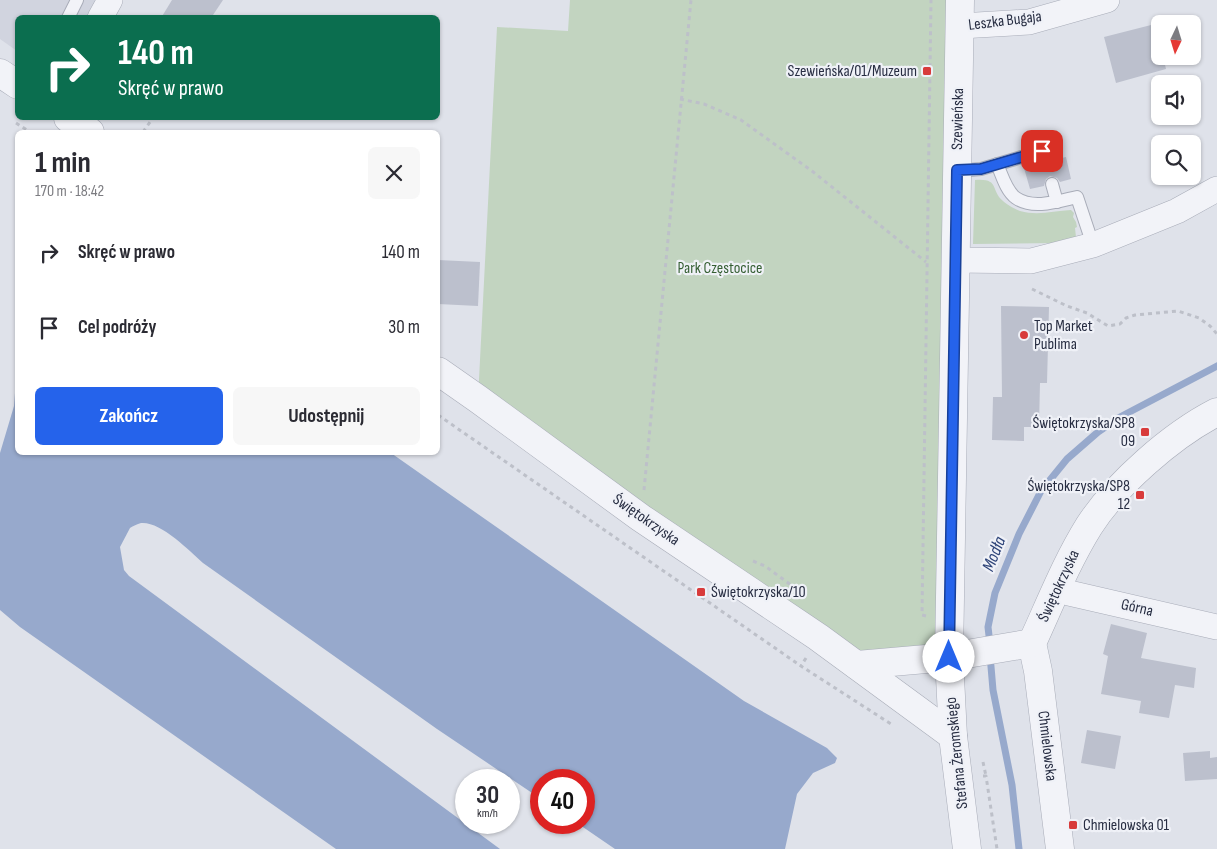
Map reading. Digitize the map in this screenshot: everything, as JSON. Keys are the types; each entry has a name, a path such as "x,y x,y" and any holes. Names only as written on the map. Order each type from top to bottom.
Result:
{"street":[{"path":"102,15 110,0"},
{"name":"Leszka Bugaja","path":"960,13 1029,22 1107,0"},
{"name":"Szewieńska","path":"960,13 949,618 960,655"},
{"path":"0,72 15,83"},
{"path":"71,120 87,130"},
{"path":"955,260 1032,261 1093,246 1176,211 1217,189"},
{"name":"Świętokrzyska","path":"440,372 641,518 857,665 953,736"},
{"name":"Świętokrzyska","path":"1032,643 1090,525 1123,484 1158,453 1199,422 1217,412"},
{"name":"Górna","path":"1058,587 1069,593 1217,627"},
{"path":"857,665 960,655 1032,643"},
{"name":"Chmielowska","path":"1032,643 1038,671 1060,849"},
{"name":"Stefana Żeromskiego","path":"960,655 953,736 967,849"}],"lane":[{"path":"69,15 76,0"},
{"path":"957,170 981,169 1042,151 1045,162"},
{"path":"997,164 1008,188 1016,198 1028,203 1043,204 1077,197 1093,246"},
{"path":"1052,184 1057,202"}],"path":[{"path":"641,518 691,0"},
{"path":"931,0 922,616 949,618"},
{"path":"680,99 704,104 741,120 812,171 927,262"},
{"path":"16,123 27,130"},
{"path":"1032,288 1067,306 1087,313 1108,326 1120,324 1126,318 1135,315 1178,311 1199,318 1217,334"},
{"path":"440,416 801,666"}],"shaded area":[{"path":"0,0 97,0 88,15 15,15 15,50 0,39"}],"green space":[{"name":"Park Częstocice","path":"570,0 960,0 949,657 857,665 478,399 497,27 568,31"},
{"path":"975,180 991,183 1003,201 1020,211 1039,213 1071,210 1074,213 1073,217 1077,227 1075,228 1076,237 1057,243 973,244"}],"water":[{"path":"15,393 15,455 394,455 744,701 827,748 837,758 835,763 813,773 797,794 785,849 615,849 593,834 595,834 595,769 530,769 530,792 520,785 520,769 496,769 203,563 165,531 149,524 141,523 131,527 120,547 124,570 129,576 455,816 455,834 480,834 500,849 336,849 20,627 0,610 0,453 14,406"}],"building":[{"path":"172,0 223,0 213,15 163,15"},
{"path":"1151,25 1151,65 1165,65 1166,69 1116,83 1104,37"},
{"path":"1066,157 1071,179 1060,182 1057,178 1050,176 1046,179 1044,186 1030,189 1024,168 1037,164 1042,170 1048,170 1053,165 1053,160"},
{"path":"440,260 480,262 478,306 440,304"},
{"path":"1001,306 1049,307 1047,383 1040,383 1039,427 1024,427 1024,441 992,440 993,397 1002,397"},
{"path":"1111,624 1147,633 1141,658 1196,668 1194,688 1175,685 1169,718 1139,713 1141,701 1101,694 1108,656 1103,654"},
{"path":"1087,730 1121,736 1115,769 1081,763"},
{"path":"1210,751 1210,758 1217,757 1217,779 1185,781 1183,753"}],"waterway":[{"name":"Modła","path":"990,644 988,627 995,593 1019,534 1041,491 1067,459 1098,432 1120,417 1217,366"},
{"name":"Modła","path":"990,655 993,690 1012,785 1019,849"}],"place":[{"name":"Szewieńska/01/Muzeum","path":"927,71"},
{"name":"Top Market Publima","path":"1024,335"},
{"name":"Świętokrzyska/SP8 09","path":"1145,432"},
{"name":"Świętokrzyska/SP8 12","path":"1140,495"},
{"name":"Świętokrzyska/10","path":"701,592"},
{"name":"Chmielowska 01","path":"1073,825"}],"route":[{"path":"949,657 957,170 981,169 1042,151"}]}
